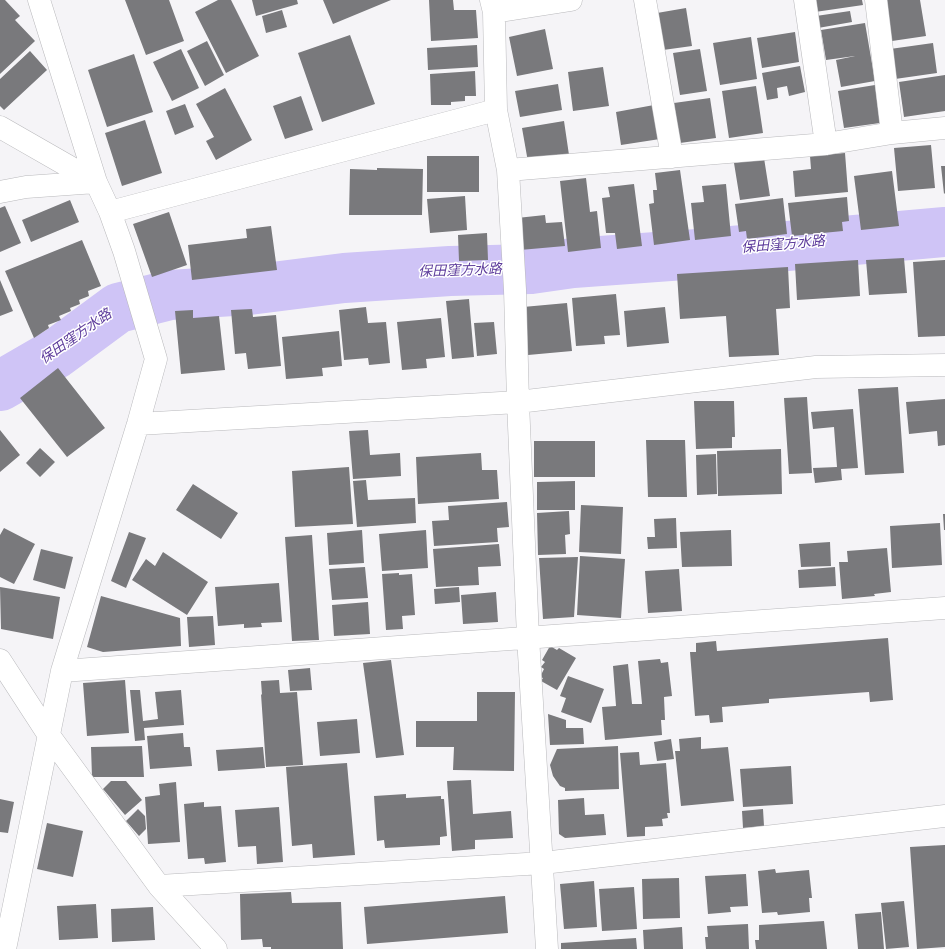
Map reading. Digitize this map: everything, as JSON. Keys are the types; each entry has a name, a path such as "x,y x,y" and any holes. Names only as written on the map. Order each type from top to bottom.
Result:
{"street":[{"path":"5,949 62,671 138,424 156,359 124,251 110,212 96,182 39,0"},
{"path":"547,949 543,863 528,637 515,290 508,170 496,110 493,6 570,0"},
{"path":"645,0 672,156"},
{"path":"805,0 826,144"},
{"path":"876,0 892,133"},
{"path":"110,212 496,110"},
{"path":"0,127 96,182"},
{"path":"508,170 826,144 892,133 945,128"},
{"path":"0,192 26,187 96,182"},
{"path":"138,424 518,402 816,367 945,365"},
{"path":"62,671 945,608"},
{"path":"0,660 48,734 159,886 216,949"},
{"path":"159,886 543,863 945,816"}],"building":[{"path":"0,0 5,0 20,16 15,20 35,41 0,74"},
{"path":"125,0 169,0 184,41 146,55"},
{"path":"218,0 231,0 259,56 226,73 195,12"},
{"path":"252,0 297,0 298,4 256,16"},
{"path":"323,0 391,0 333,24"},
{"path":"429,0 453,0 454,10 476,10 478,38 431,41"},
{"path":"814,0 862,0 863,5 815,12"},
{"path":"885,0 920,0 926,36 892,41"},
{"path":"686,8 692,46 663,50 657,13"},
{"path":"282,10 287,27 266,33 262,16"},
{"path":"850,11 852,22 818,28 816,16"},
{"path":"865,23 875,81 841,87 836,60 855,56 826,60 821,30"},
{"path":"545,29 553,69 517,76 509,37"},
{"path":"795,32 799,62 762,68 757,38"},
{"path":"350,35 375,104 322,122 298,53"},
{"path":"751,37 757,79 720,85 713,43"},
{"path":"207,41 224,75 205,86 187,51"},
{"path":"933,43 937,73 895,79 890,49"},
{"path":"477,45 478,67 428,70 427,48"},
{"path":"181,49 199,88 172,101 153,62"},
{"path":"700,49 707,91 680,95 673,53"},
{"path":"30,51 47,70 4,110 0,106 0,79"},
{"path":"134,54 153,112 107,127 88,70"},
{"path":"800,66 805,92 789,96 787,86 777,88 778,98 767,100 762,73"},
{"path":"603,67 609,106 573,111 568,72"},
{"path":"475,71 476,96 465,96 465,101 451,102 451,105 431,105 430,74"},
{"path":"945,75 945,111 904,117 899,82"},
{"path":"558,84 562,110 520,117 515,91"},
{"path":"875,85 880,123 844,128 838,91"},
{"path":"756,86 763,133 729,138 722,91"},
{"path":"225,88 252,140 216,160 206,141 214,137 196,104"},
{"path":"301,96 313,130 285,139 273,106"},
{"path":"710,98 716,138 680,143 674,103"},
{"path":"185,104 194,127 175,135 166,111"},
{"path":"654,105 660,139 621,145 616,112"},
{"path":"145,120 162,173 122,186 105,133"},
{"path":"564,121 569,155 528,162 522,128"},
{"path":"931,145 935,188 898,191 894,148"},
{"path":"845,153 848,192 795,197 793,171 811,169 810,156"},
{"path":"427,156 479,156 479,192 427,192"},
{"path":"764,158 770,196 740,200 734,163"},
{"path":"941,166 945,166 944,194"},
{"path":"377,168 423,169 422,215 349,215 350,169 377,170"},
{"path":"680,170 690,240 654,245 649,204 654,203 653,190 657,190 655,173"},
{"path":"892,171 899,226 861,230 854,176"},
{"path":"586,178 590,212 597,211 601,248 568,252 560,181"},
{"path":"634,184 642,246 617,249 615,233 606,233 602,198 610,197 608,187"},
{"path":"726,184 731,236 695,240 691,203 704,202 702,186"},
{"path":"465,196 467,230 430,233 427,199"},
{"path":"847,197 849,221 842,222 843,231 792,236 788,203"},
{"path":"783,198 787,234 747,239 746,231 739,232 735,204"},
{"path":"70,200 79,222 31,242 22,220"},
{"path":"5,206 21,243 0,252 0,208"},
{"path":"169,212 187,265 152,277 133,224"},
{"path":"545,215 546,223 562,222 565,246 520,250 517,218"},
{"path":"271,226 277,270 192,280 188,245 247,238 246,229"},
{"path":"487,233 488,260 459,261 458,235"},
{"path":"82,240 101,286 88,291 89,296 79,300 80,304 70,308 71,311 59,316 61,320 48,325 49,328 34,338 5,271"},
{"path":"904,258 907,293 869,295 866,260"},
{"path":"858,260 860,296 797,300 795,264"},
{"path":"945,260 945,336 918,337 913,262"},
{"path":"788,267 790,308 776,309 779,355 729,357 726,316 680,319 677,274"},
{"path":"0,280 13,311 0,316"},
{"path":"616,294 620,335 604,336 605,344 576,346 572,298"},
{"path":"469,299 474,357 452,359 446,301"},
{"path":"567,303 572,351 528,355 523,307"},
{"path":"366,307 368,323 386,322 390,363 369,365 368,358 344,360 339,310"},
{"path":"665,307 669,343 627,347 624,311"},
{"path":"252,309 253,317 276,315 281,366 248,369 246,353 235,354 231,310"},
{"path":"193,310 193,318 219,316 225,370 181,374 175,311"},
{"path":"441,318 445,357 426,359 427,368 402,370 397,322"},
{"path":"494,322 497,354 477,356 474,323"},
{"path":"339,331 342,366 322,368 323,376 286,379 282,337"},
{"path":"58,368 105,428 67,457 20,398"},
{"path":"898,387 904,473 865,475 858,389"},
{"path":"807,397 812,473 789,474 784,398"},
{"path":"945,399 945,445 938,446 937,431 909,434 906,402"},
{"path":"694,401 734,401 735,437 732,437 732,448 696,449"},
{"path":"853,409 858,468 841,469 842,480 815,483 813,468 837,467 834,427 813,429 811,412"},
{"path":"0,430 20,455 0,472"},
{"path":"368,430 370,455 400,453 401,476 353,479 349,431"},
{"path":"646,440 685,440 687,497 648,497"},
{"path":"534,441 595,441 595,477 534,477"},
{"path":"40,448 55,462 40,477 26,463"},
{"path":"781,449 782,494 718,496 717,451"},
{"path":"481,453 482,470 497,470 499,499 418,504 416,457"},
{"path":"716,454 717,494 697,495 696,455"},
{"path":"349,467 353,524 295,527 292,471"},
{"path":"366,480 368,500 415,498 416,523 357,527 353,481"},
{"path":"575,481 575,510 537,510 537,482"},
{"path":"193,484 238,513 221,539 176,510"},
{"path":"507,502 509,527 497,528 498,542 434,546 432,521 449,520 448,506"},
{"path":"581,505 623,507 621,554 579,552"},
{"path":"569,511 570,534 565,535 566,554 538,555 537,513"},
{"path":"943,514 945,514 945,530 944,530"},
{"path":"676,518 677,548 648,549 647,537 655,537 654,519"},
{"path":"940,523 942,565 892,568 890,526"},
{"path":"4,528 35,544 14,584 0,577 0,535"},
{"path":"362,530 364,563 329,565 327,533"},
{"path":"426,530 428,568 382,571 379,534"},
{"path":"731,530 732,566 682,567 680,532"},
{"path":"129,532 146,538 126,588 111,581"},
{"path":"312,535 319,640 292,641 285,537"},
{"path":"830,542 831,566 801,567 799,544"},
{"path":"499,544 501,566 478,567 479,585 436,587 433,549"},
{"path":"887,548 891,592 874,594 875,596 842,599 839,562 848,562 847,551"},
{"path":"41,549 73,557 65,589 33,580"},
{"path":"163,552 208,582 187,615 132,580 146,559 155,566"},
{"path":"580,556 625,559 621,618 577,615"},
{"path":"578,557 574,617 543,619 539,558"},
{"path":"365,567 368,598 332,600 329,569"},
{"path":"835,567 836,586 799,588 798,570"},
{"path":"679,569 682,611 648,613 645,571"},
{"path":"399,573 399,575 412,574 415,615 402,616 403,629 386,630 382,574"},
{"path":"279,583 282,622 261,623 262,627 244,628 244,624 218,626 215,587"},
{"path":"0,587 60,597 53,639 1,629"},
{"path":"459,587 460,602 435,604 434,589"},
{"path":"496,592 498,622 463,624 461,595"},
{"path":"101,596 180,618 181,646 103,652 87,647"},
{"path":"368,602 370,634 334,636 332,605"},
{"path":"213,616 215,645 189,647 187,617"},
{"path":"888,638 893,700 870,702 869,692 769,699 769,703 722,707 723,722 710,723 709,715 695,716 690,652 696,652 696,643 716,641 717,651"},
{"path":"550,646 557,650 559,648 576,658 557,690 541,681 543,678 540,677 544,669 541,667 545,662 542,660"},
{"path":"660,659 661,663 668,662 672,696 664,697 665,720 661,720 662,735 605,740 602,707 616,706 613,666 628,664 632,704 642,704 638,661"},
{"path":"391,660 404,755 376,758 363,663"},
{"path":"310,668 312,690 290,691 288,670"},
{"path":"568,676 604,689 591,723 561,712 566,698 560,696"},
{"path":"125,680 129,733 87,736 83,683"},
{"path":"279,680 280,693 297,692 303,765 266,767 261,681"},
{"path":"130,690 140,690 143,721 158,719 155,692 181,690 184,725 144,728 145,740 135,741"},
{"path":"477,692 515,692 514,771 453,770 454,747 416,747 416,721 477,721"},
{"path":"548,714 566,720 566,728 583,728 584,744 550,745"},
{"path":"357,719 360,753 320,756 317,722"},
{"path":"183,733 184,747 190,747 192,766 150,769 147,736"},
{"path":"701,737 701,749 728,747 734,801 681,806 675,751 680,751 679,739"},
{"path":"671,739 674,759 657,761 654,742"},
{"path":"142,746 144,777 92,777 91,747"},
{"path":"618,746 619,789 565,791 565,788 560,786 553,776 550,765 557,749"},
{"path":"263,747 265,768 218,771 216,750"},
{"path":"639,752 640,765 666,763 670,813 667,813 668,818 662,819 663,826 645,827 645,836 627,837 620,753"},
{"path":"347,763 355,855 313,858 312,844 292,846 286,767"},
{"path":"791,766 793,804 743,807 740,769"},
{"path":"471,780 473,814 511,811 513,838 475,840 475,849 452,851 447,781"},
{"path":"111,781 126,781 142,800 125,815 103,789"},
{"path":"176,782 180,842 148,844 145,797 160,795 159,784"},
{"path":"406,794 406,798 441,796 441,799 444,799 447,836 440,837 440,845 385,848 384,840 377,841 374,796"},
{"path":"584,798 585,815 604,814 606,835 565,838 559,834 558,800"},
{"path":"0,799 14,802 8,833 0,832"},
{"path":"204,802 204,807 221,806 226,862 205,864 204,858 188,859 184,804"},
{"path":"279,807 283,862 257,864 256,846 238,847 235,810"},
{"path":"138,809 145,816 146,829 139,836 126,821"},
{"path":"763,809 764,826 743,828 742,811"},
{"path":"47,823 83,831 73,877 37,869"},
{"path":"945,845 945,947 917,949 910,847"},
{"path":"775,869 776,873 809,870 812,898 809,898 810,912 778,915 777,912 762,913 758,871"},
{"path":"746,874 748,906 730,907 731,912 708,914 705,876"},
{"path":"679,878 680,918 643,919 642,879"},
{"path":"594,881 597,927 564,929 560,884"},
{"path":"634,887 637,929 602,931 599,889"},
{"path":"291,892 292,903 341,902 343,949 271,949 271,947 263,947 262,939 241,940 240,894"},
{"path":"505,896 508,933 367,944 364,907"},
{"path":"904,901 909,947 886,949 881,903"},
{"path":"96,904 98,938 59,940 57,906"},
{"path":"153,907 155,940 112,942 111,909"},
{"path":"881,912 884,949 858,949 855,914"},
{"path":"824,921 827,949 756,949 755,940 759,940 759,925"},
{"path":"748,924 749,949 706,949 705,937 708,937 707,926"},
{"path":"682,927 683,949 644,949 643,930"},
{"path":"636,938 637,949 561,949 561,943"}],"waterway":[{"name":"保田窪方水路","path":"0,386 57,353 118,308 170,295 249,290 344,278 450,271 531,269 573,263 698,254 945,232"}]}
